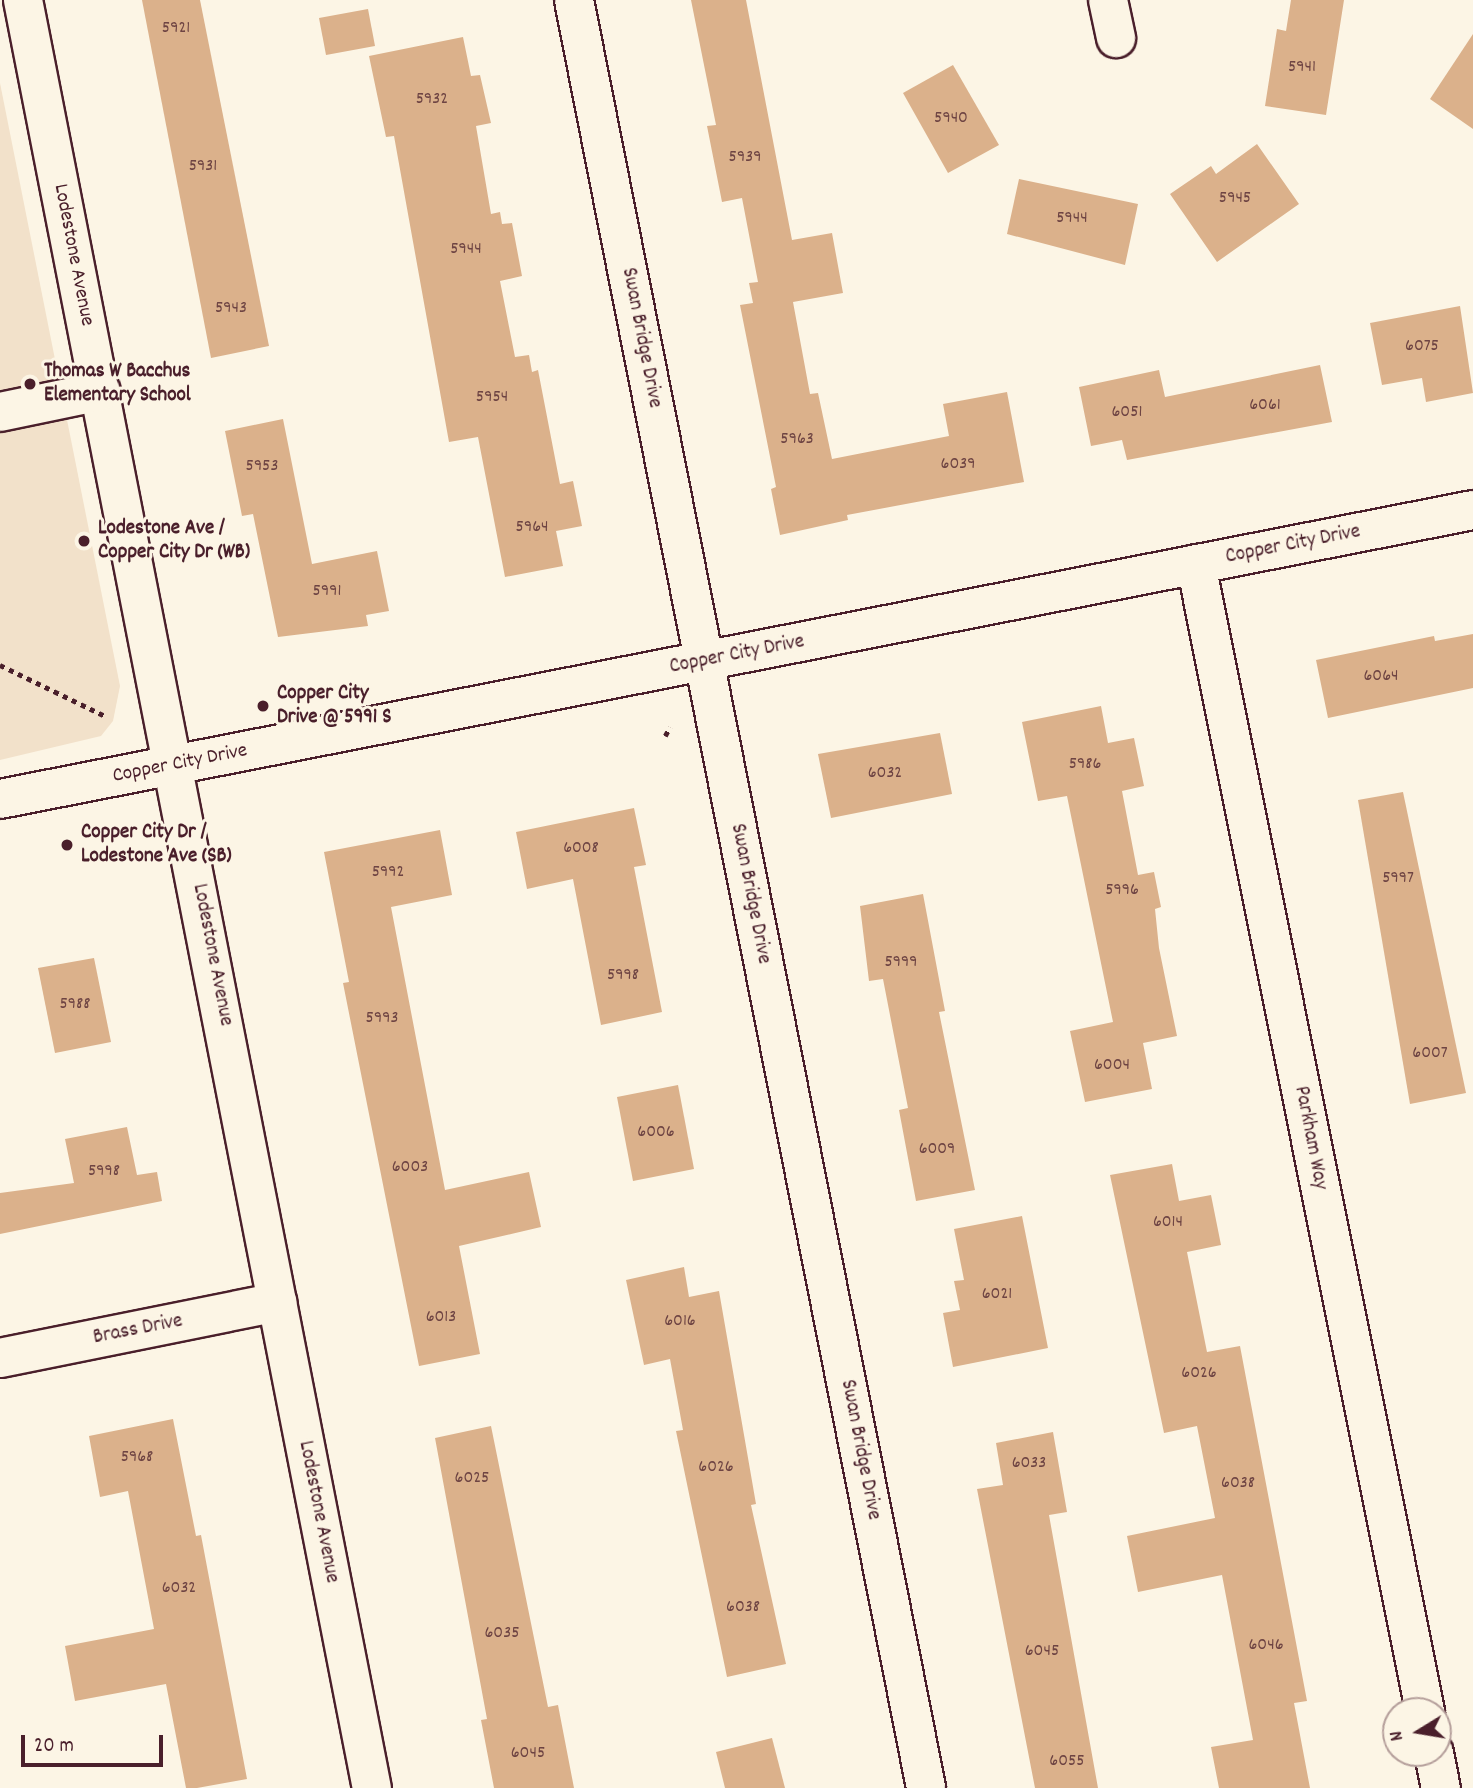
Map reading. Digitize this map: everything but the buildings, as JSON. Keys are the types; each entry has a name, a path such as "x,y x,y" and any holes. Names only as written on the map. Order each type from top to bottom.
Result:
{"street":[{"name":"Lodestone Avenue","path":"23,0 176,765 372,1788"},
{"name":"Swan Bridge Drive","path":"574,0 926,1788"},
{"path":"1108,0 1116,38"},
{"path":"0,412 101,391"},
{"name":"Copper City Drive","path":"0,799 1473,510"},
{"name":"Parkham Way","path":"1196,564 1422,1697"},
{"name":"Brass Drive","path":"0,1358 277,1302"},
{"path":"1437,1767 1441,1788"}],"path":[{"path":"0,665 105,716"},
{"path":"665,736 670,727"}],"shaded area":[{"name":"Thomas W Bacchus Elementary School","path":"0,83 120,686 113,721 101,736 0,760"}],"place":[{"name":"Thomas W Bacchus Elementary School","path":"30,384"},
{"name":"Lodestone Ave / Copper City Dr (WB)","path":"84,541"},
{"name":"Copper City Drive @ 5991 S","path":"263,706"},
{"name":"Copper City Dr / Lodestone Ave (SB)","path":"67,845"}]}
